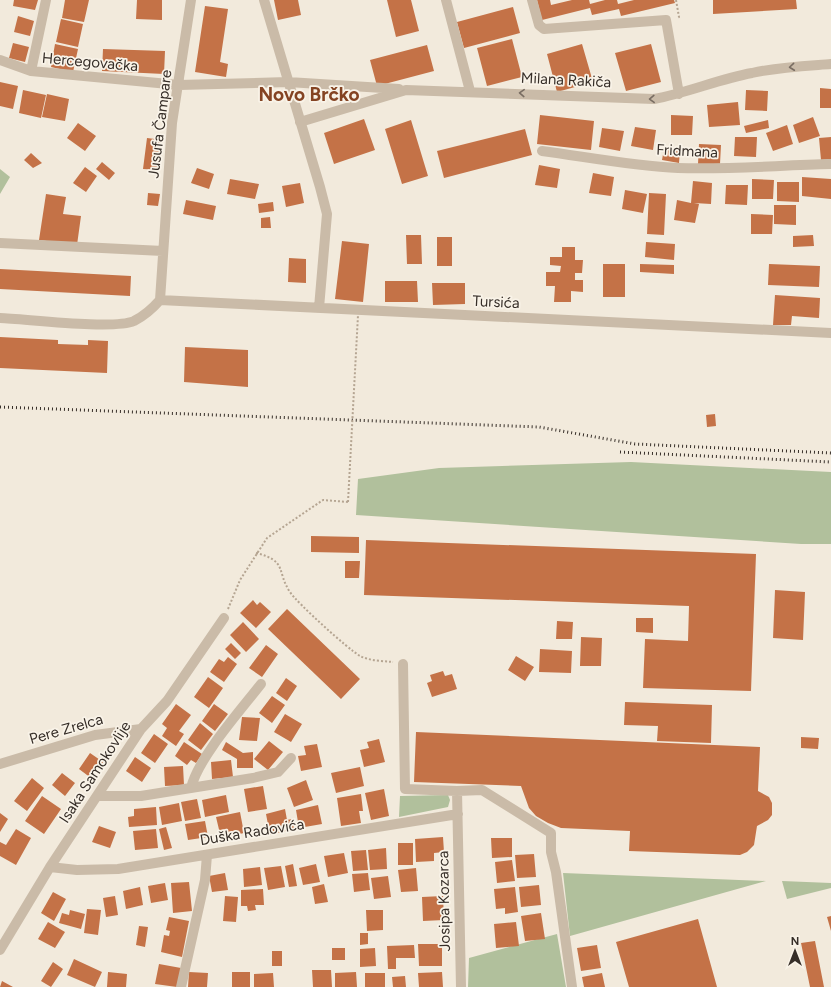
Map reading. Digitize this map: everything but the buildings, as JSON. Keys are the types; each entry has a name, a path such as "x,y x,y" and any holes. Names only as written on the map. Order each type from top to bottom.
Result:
{"street":[{"path":"31,71 46,0"},
{"name":"Jusufa Čampare","path":"160,300 172,123 191,0"},
{"path":"264,0 327,214 319,308"},
{"path":"446,0 470,91"},
{"path":"532,0 539,25 544,29 666,20 679,94"},
{"name":"Hercegovačka","path":"0,60 31,71 179,85 288,82 406,90"},
{"name":"Milana Rakiča","path":"300,122 406,90 470,91 654,99 679,94 750,73 792,67 831,64"},
{"name":"Fridmana","path":"542,151 677,168 741,168 777,165 831,164"},
{"path":"0,243 163,251"},
{"path":"0,318 120,324 133,321 153,307 160,300"},
{"name":"Tursića","path":"160,300 831,333"},
{"name":"Isaka Samokovlije","path":"0,948 50,867 98,796 140,729 167,701 224,618"},
{"path":"403,664 405,789 458,791 482,790 551,833 551,852 556,872 572,987"},
{"path":"191,788 193,778 207,756 260,684"},
{"name":"Pere Zrelca","path":"0,764 95,735 140,729"},
{"path":"98,796 140,796 253,778 278,772 291,758"},
{"name":"Josipa Kozarca","path":"458,791 461,987"},
{"name":"Duška Radovića","path":"50,867 76,870 118,869 458,814"},
{"path":"181,987 203,887 207,855"}],"path":[{"path":"224,618 240,580 267,538 323,500 348,502 358,315"},
{"path":"256,553 275,560 280,567 289,592 353,651 370,659 403,664"}],"green space":[{"path":"0,169 10,177 0,194"},
{"path":"631,462 831,472 831,544 801,544 356,515 358,479 439,468"},
{"path":"448,795 450,800 448,807 399,817 400,796"},
{"path":"563,873 766,881 570,936"},
{"path":"782,881 831,883 831,888 787,899"},
{"path":"557,934 566,987 468,987 469,958"}],"railway":[{"path":"0,407 539,427 635,444 831,453"},
{"path":"620,452 831,462"}],"district":[{"name":"Novo Brčko","path":"309,94"}]}
